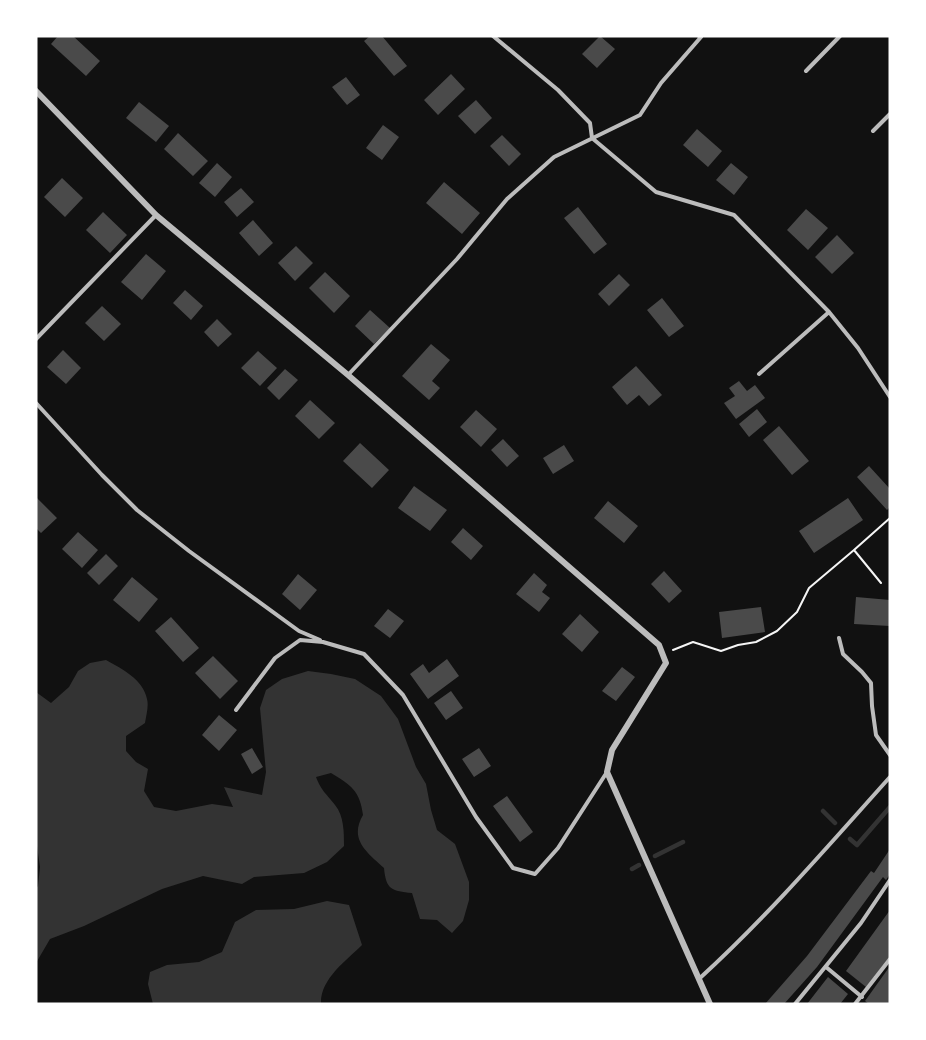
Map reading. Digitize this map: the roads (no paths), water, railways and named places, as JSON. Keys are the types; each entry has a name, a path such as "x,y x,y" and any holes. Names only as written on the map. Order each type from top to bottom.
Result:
{"street":[{"path":"36,91 156,215 348,375 659,645 666,663 612,750 606,772 710,1004"}],"lane":[{"path":"493,36 558,90 590,123 592,138 656,192 734,215 829,312 858,348 890,397"},
{"path":"348,375 457,259 507,199 554,157 640,115 662,82 701,36"},
{"path":"806,71 840,36"},
{"path":"873,131 890,114"},
{"path":"36,339 156,215"},
{"path":"759,374 829,312"},
{"path":"36,403 102,476 137,510 189,551 299,631 323,642 364,654 403,695 476,817 513,868 535,874 558,848 606,772"},
{"path":"839,638 843,654 871,683 876,735 890,754"},
{"path":"236,710 275,658 300,640 323,642"},
{"path":"700,978 736,945 818,859 890,777"},
{"path":"795,1004 861,923 890,880"},
{"path":"858,1003 890,959"},
{"path":"826,967 862,997"}],"waterway":[{"path":"850,839 857,845 890,807"},
{"path":"823,811 835,823"},
{"path":"655,856 683,842"},
{"path":"632,869 639,865"}]}
